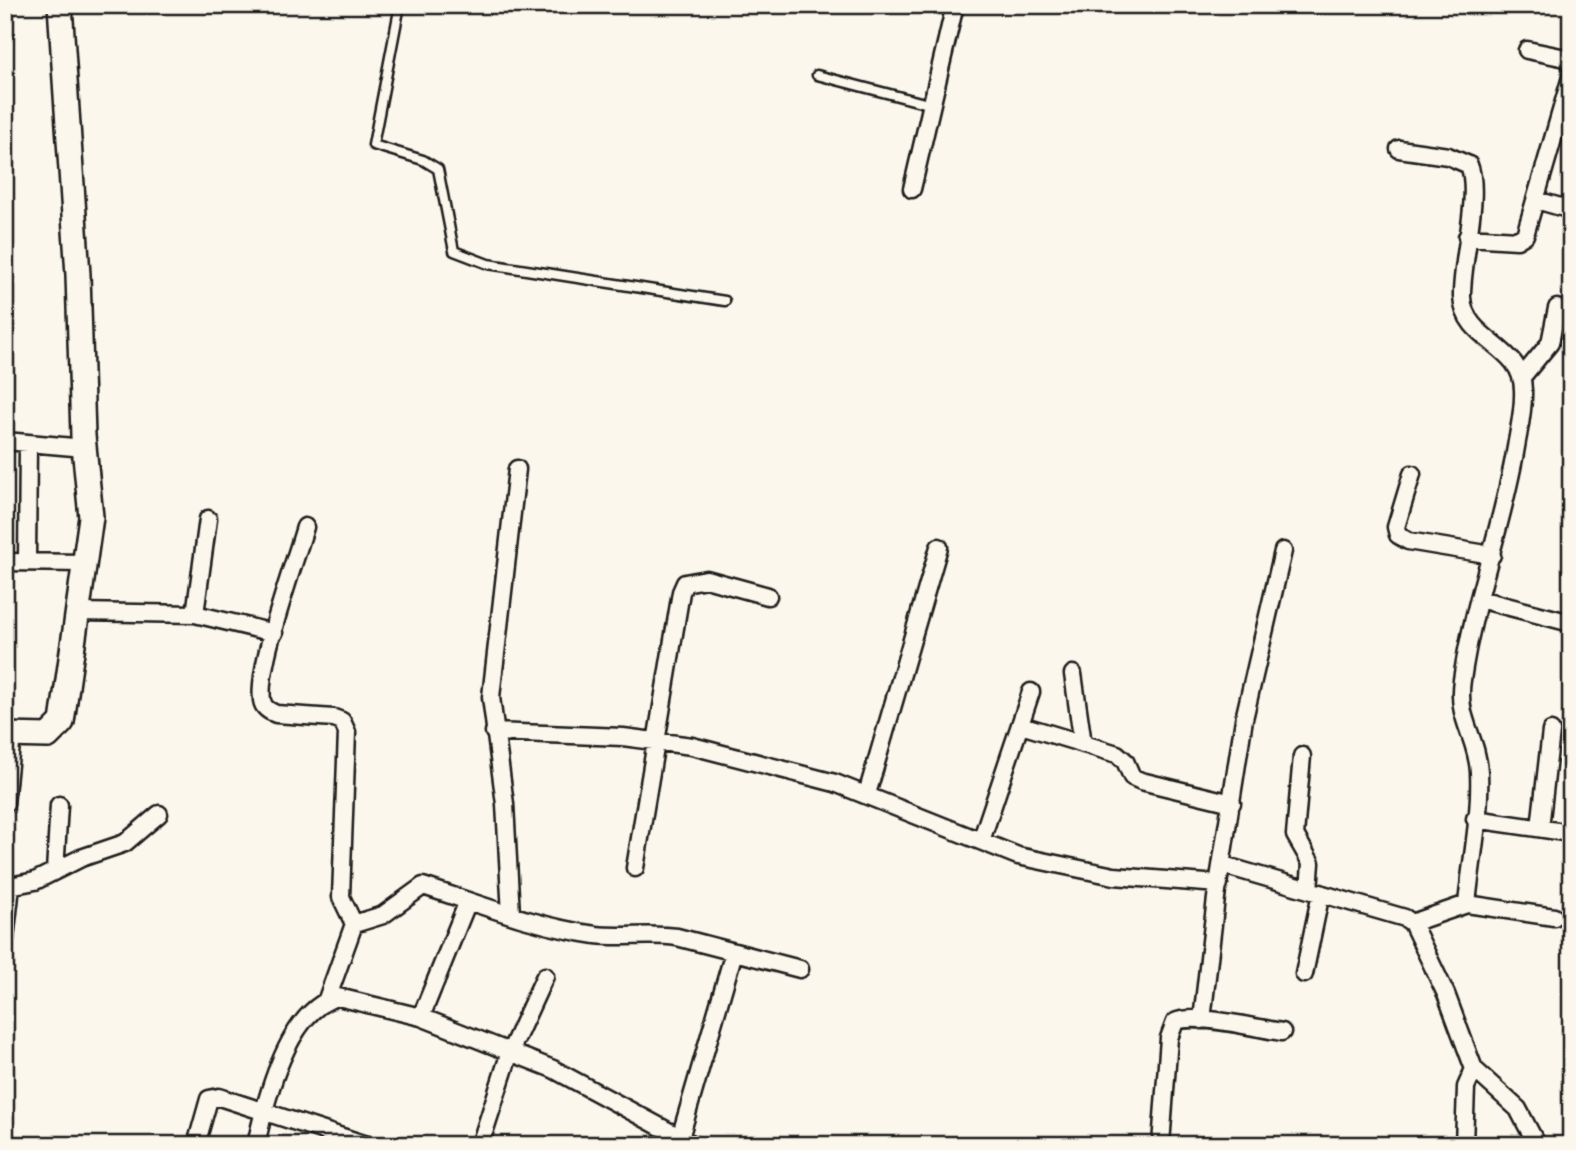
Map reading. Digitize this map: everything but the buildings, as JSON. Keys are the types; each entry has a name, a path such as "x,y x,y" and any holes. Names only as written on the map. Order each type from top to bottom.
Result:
{"street":[{"path":"5,804 9,735 48,736 62,722 91,509 85,448 78,275 60,5"},
{"path":"912,189 955,5"},
{"path":"1527,50 1566,58 1571,64"},
{"path":"1467,237 1522,238 1536,200 1571,77"},
{"path":"1399,149 1448,156 1469,165 1472,183 1463,271 1465,313 1479,334 1509,356 1522,377 1522,408 1509,488 1469,633 1460,696 1461,713 1474,746 1479,771 1467,904"},
{"path":"1536,200 1571,210"},
{"path":"1522,377 1550,343 1557,308"},
{"path":"5,441 85,448"},
{"path":"27,562 28,443"},
{"path":"511,915 505,804 491,697 517,469"},
{"path":"1412,474 1396,527 1398,535 1408,541 1492,555"},
{"path":"195,614 208,519"},
{"path":"256,1145 275,1068 313,1010 327,999 354,923 341,897 347,732 342,721 334,718 276,714 267,710 262,702 274,633 305,527"},
{"path":"867,794 939,547"},
{"path":"1202,1020 1244,719 1283,551"},
{"path":"5,562 85,562"},
{"path":"635,869 655,740 681,592 685,583 706,579 768,596"},
{"path":"1479,599 1571,623"},
{"path":"78,612 195,614 274,633"},
{"path":"1073,674 1083,744"},
{"path":"981,841 1031,692"},
{"path":"1021,725 1122,757 1132,777 1141,781 1232,803"},
{"path":"494,732 655,740 798,773 867,794 1018,856 1063,867 1139,879 1219,884"},
{"path":"1540,828 1551,732"},
{"path":"1302,756 1295,835 1311,863 1315,892 1304,974"},
{"path":"55,871 59,804"},
{"path":"5,939 8,887 35,881 125,843 159,814"},
{"path":"1475,819 1571,833"},
{"path":"1223,865 1405,918 1412,923 1446,994 1474,1069 1518,1109 1537,1145"},
{"path":"354,923 383,915 423,886 511,915 598,935 657,934 800,969"},
{"path":"421,1017 467,901"},
{"path":"1412,923 1467,904 1554,917"},
{"path":"327,999 351,998 421,1017 510,1052 586,1085 687,1141 734,952"},
{"path":"480,1145 510,1052 545,976"},
{"path":"1161,1144 1171,1028 1180,1019 1282,1032"},
{"path":"1464,1145 1466,1087 1474,1069"},
{"path":"196,1145 209,1099 219,1097 367,1145"}],"lane":[{"path":"400,5 373,145 423,160 438,169 454,251 488,264 725,300"},
{"path":"817,75 932,105"}]}
